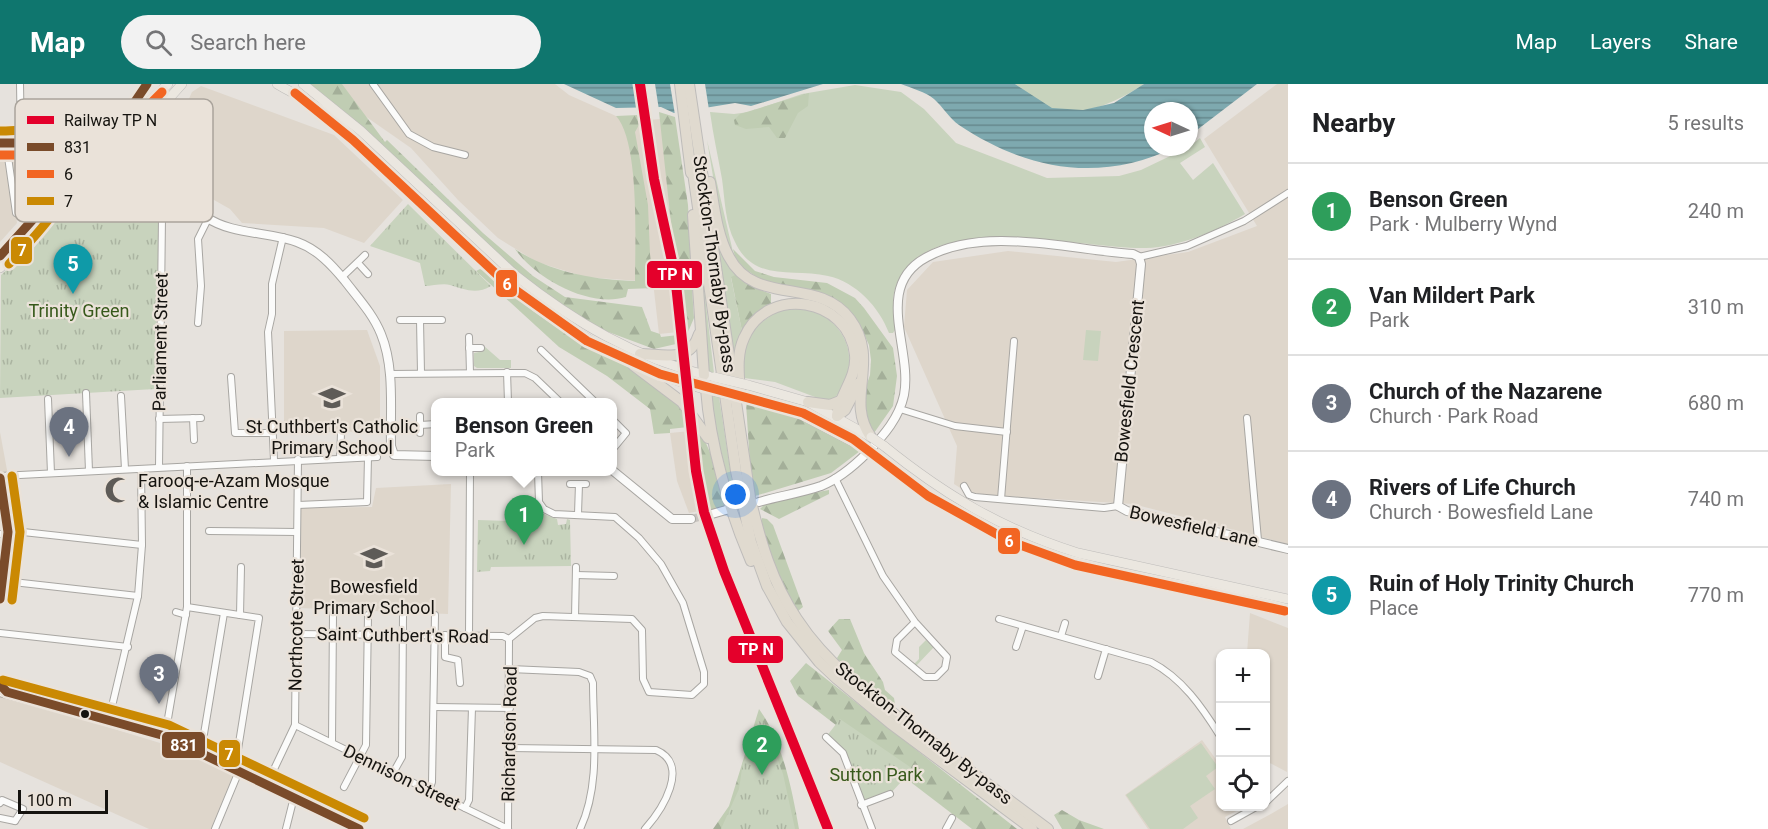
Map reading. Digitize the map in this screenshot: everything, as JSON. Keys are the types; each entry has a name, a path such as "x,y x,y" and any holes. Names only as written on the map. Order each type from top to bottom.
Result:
{"highway":[{"path":"680,84 693,145 706,160 726,251 735,267 747,279 762,287 810,293 841,310 860,339 864,369 860,416 871,437"},
{"path":"690,84 693,145 690,188 700,330 709,376"},
{"name":"Stockton-Thornaby By-pass","path":"693,145 759,539 776,582 797,620 843,672 894,714 1048,829"},
{"name":"Stockton-Thornaby By-pass","path":"692,166 738,481 751,542 767,586 787,622 819,662 837,679 890,723 1032,829"},
{"path":"742,447 739,353 747,331 770,309 793,303 809,304 824,309 843,325 851,338 855,362 853,378 840,401 837,416"},
{"path":"640,354 664,357 684,354 697,340 700,330"},
{"path":"633,365 682,402 703,427 718,457"},
{"path":"837,416 845,410 864,369"},
{"path":"710,390 710,423 741,538 775,611 787,622"},
{"path":"808,402 830,405 840,401"}],"main road":[{"path":"136,99 147,84"},
{"path":"153,99 168,84"},
{"path":"277,84 311,103 340,126 529,299 594,345 633,365 710,390 794,412 830,428 861,446 911,485 940,504 1010,539 1042,551 1100,567 1288,609"},
{"path":"303,84 345,116 532,289 593,332 640,354 709,376 808,402 837,416 871,437 925,479 966,505 1043,542 1078,553 1288,599"},
{"path":"170,98 183,85"},
{"path":"0,256 31,222"},
{"path":"0,268 45,222"},
{"path":"709,376 710,390"},
{"path":"830,428 837,416"}],"street":[{"path":"20,84 20,99"},
{"path":"373,84 409,134 433,147 465,155"},
{"path":"3,143 15,208"},
{"path":"759,501 820,486 835,478 875,445 894,422 900,409 905,379 897,297 908,272 928,256 966,245 1026,242 1139,256 1187,246 1244,221 1288,193"},
{"path":"213,221 231,228 283,237 316,252 342,278 377,325 384,343 390,374 391,446 394,455 431,456"},
{"name":"Parliament Street","path":"159,467 162,222"},
{"path":"198,323 201,286 198,239 206,222"},
{"path":"274,460 268,332 272,314 272,284 283,237"},
{"path":"342,278 365,255"},
{"name":"Bowesfield Crescent","path":"1118,506 1141,264 1139,256"},
{"path":"358,263 368,274"},
{"path":"400,320 442,320"},
{"path":"420,320 421,373"},
{"path":"469,337 470,373"},
{"path":"1001,500 1014,342"},
{"path":"469,348 481,348"},
{"path":"541,350 591,398"},
{"path":"390,374 507,372 531,375 556,398"},
{"path":"507,372 508,398"},
{"path":"231,377 235,433 273,433"},
{"path":"86,393 89,471"},
{"path":"121,396 125,470"},
{"path":"48,399 51,473"},
{"path":"900,409 955,426 1007,432"},
{"path":"420,416 420,433"},
{"path":"193,418 194,440"},
{"path":"159,419 201,418"},
{"path":"1247,418 1258,540"},
{"path":"420,425 431,424"},
{"path":"617,424 626,434 617,446"},
{"path":"340,458 341,434"},
{"path":"297,505 367,502 368,457"},
{"path":"0,599 4,581 4,533 0,477 274,460 377,457"},
{"name":"Northcote Street","path":"267,784 295,725 298,459"},
{"path":"165,736 187,607 188,466"},
{"path":"109,719 128,647 138,596 142,545 141,469"},
{"path":"617,474 672,519 691,519"},
{"path":"469,635 470,476"},
{"path":"509,639 535,618 627,618 636,621 642,630 643,679 649,692 692,694 704,684 704,672 687,614 676,588 661,564 620,520 605,515 554,514 544,509 539,502 538,476"},
{"path":"835,478 883,576 915,622 947,657 945,668 936,677 925,677 895,652 897,640 915,622"},
{"path":"570,484 582,484 578,514"},
{"name":"Bowesfield Lane","path":"964,486 969,495 1001,500 1104,508 1118,506 1127,511 1258,540 1288,549"},
{"path":"712,514 726,510"},
{"path":"208,531 297,531"},
{"path":"4,533 23,532 142,545"},
{"path":"601,576 602,566"},
{"path":"240,615 241,567"},
{"path":"575,617 576,567"},
{"path":"576,575 614,576"},
{"path":"4,581 138,596"},
{"path":"187,607 259,618 237,770 215,829"},
{"path":"176,612 186,615"},
{"path":"201,752 224,613"},
{"path":"332,742 333,615"},
{"path":"344,788 366,745 368,615"},
{"path":"393,773 402,757 403,615"},
{"path":"429,790 432,782 435,615"},
{"path":"999,619 1151,662 1167,670 1190,692 1216,729"},
{"path":"1061,636 1065,623"},
{"path":"1016,647 1023,626"},
{"path":"0,633 128,647"},
{"name":"Saint Cuthbert's Road","path":"296,634 469,635 503,636 509,639"},
{"path":"445,635 445,657 458,660 460,683"},
{"name":"Richardson Road","path":"508,829 509,639"},
{"path":"1098,676 1106,649"},
{"path":"510,669 579,672 590,676 593,683 592,792 580,829"},
{"path":"2,691 165,736 359,829"},
{"path":"434,707 510,708"},
{"path":"465,808 470,800 472,708"},
{"name":"Dennison Street","path":"295,725 508,829"},
{"path":"826,737 843,753 872,829"},
{"path":"510,748 656,750 665,753 674,773 669,792 645,829"},
{"path":"1270,798 1288,781"},
{"path":"861,805 890,794"},
{"path":"286,829 294,797"},
{"path":"0,803 2,800 23,809 15,821"},
{"path":"1231,821 1250,811"},
{"path":"0,818 15,821"},
{"path":"946,829 952,818"},
{"path":"15,821 18,829"}],"shaded area":[{"path":"319,84 555,84 569,95 616,116 622,122 639,120 640,125 648,124 648,120 660,119 688,308 688,331 659,334 653,282 585,277 537,262 498,238 458,200 411,148"},
{"path":"1277,84 1288,84 1288,544 1133,504 988,495 965,491 954,484 957,446 904,327 907,290 933,262 1008,251 1116,262 1188,252 1257,226 1204,139"},
{"path":"201,86 334,135 403,200 364,243 324,228 242,223 230,209 213,199 213,99 189,99 192,92"},
{"path":"0,143 15,144 15,175 11,175 15,222 17,223 0,242"},
{"name":"St Cuthbert's Catholic Primary School","path":"367,330 380,366 380,431 284,433 284,331"},
{"path":"700,430 714,508 689,513 677,481 670,433"},
{"path":"0,432 7,470 8,474 0,474"},
{"name":"Bowesfield Primary School","path":"451,484 448,614 299,608 299,508 372,507 376,488"},
{"path":"1250,613 1288,628 1287,772 1270,763 1270,649 1247,649"},
{"path":"0,694 160,743 234,774 212,829 149,829 0,762"},
{"path":"1202,740 1216,759 1216,811 1236,811 1225,817 1231,829 1148,829 1125,795"},
{"path":"1288,804 1288,829 1243,829 1269,815"}],"green space":[{"path":"310,84 342,84 385,142 387,140 483,233 533,276 565,297 642,307 651,331 660,334 661,337 687,334 676,344 654,349 595,327 572,313 524,278 353,119"},
{"path":"1015,84 1144,84 1112,102 1075,112 1051,108"},
{"path":"855,85 901,92 924,109 956,143 1047,178 1119,176 1141,170 1170,156 1191,156 1180,163 1193,180 1213,163 1245,214 1197,237 1159,247 1118,247 1007,238 969,240 936,247 910,263 895,289 893,304 895,330 889,333 873,305 848,284 828,276 764,269 743,255 732,235 727,219 710,112 734,114 749,112 802,94"},
{"path":"809,93 808,106 798,113 785,138 777,138 769,127 746,129 735,125 734,120 740,114"},
{"path":"659,112 675,117 688,205 694,318 688,332 687,319 681,315"},
{"path":"638,115 639,125 635,132 648,205 654,288 628,289 626,297 611,299 580,295 536,271 515,249 543,264 573,273 604,279 635,281 633,170 624,129 616,116"},
{"path":"1200,138 1205,147 1198,151"},
{"path":"707,140 733,252 754,278 733,258 721,225"},
{"path":"408,204 491,286 475,291 447,284 425,286 420,263 370,246"},
{"name":"Trinity Green","path":"54,222 159,222 155,389 0,398 1,275"},
{"path":"698,236 714,373 704,370"},
{"path":"717,237 737,274 731,278 742,331 736,372"},
{"path":"733,249 755,271 774,277 827,283 855,298 864,308 893,348 897,376 893,406 874,433 866,426 862,398 870,375 869,345 864,334 846,310 762,280 740,263"},
{"path":"480,269 487,272 533,311 568,335 645,376 670,394 697,426 670,429 670,433 654,434 650,409 607,376 559,347 476,271"},
{"path":"737,274 758,289 771,294 771,304 753,317 742,331 731,277"},
{"path":"784,307 806,308 819,312 842,334 847,344 849,366 841,389 834,399 823,400 775,382 744,378 745,352 750,335 763,321"},
{"path":"1086,330 1101,331 1098,361 1083,360"},
{"path":"484,346 500,360 511,360 511,368 477,368 474,366 474,353 484,351"},
{"path":"711,393 719,397 735,500 733,501 714,426"},
{"path":"746,403 806,421 860,451 831,473 755,496 751,480"},
{"path":"696,430 700,430 713,459 725,506 711,510 701,477"},
{"path":"829,490 829,494 779,519 760,509 768,501"},
{"path":"538,512 557,519 558,525 566,524 567,519 570,520 571,566 491,567 490,571 477,572 478,520 538,522"},
{"path":"762,518 767,519 773,525 803,607 798,611 785,591 776,569 761,524"},
{"path":"839,619 850,619 864,653 883,682 885,690 894,698 895,704 891,704 839,663 837,658 842,650 828,631"},
{"path":"926,640 934,647 916,666 914,664 919,659 919,647"},
{"path":"806,663 1017,829 972,829 798,696 790,681"},
{"path":"759,709 780,751 790,783 799,829 713,829 729,806"},
{"name":"Sutton Park","path":"840,719 913,769 890,794 861,805 843,753 826,737"},
{"path":"758,721 764,722 783,774 795,829 721,829 739,789 743,762 753,749"},
{"path":"1201,743 1216,764 1216,768 1206,776 1215,789 1190,806 1198,818 1183,829 1150,829 1126,795"},
{"path":"1062,810 1079,820 1104,829 1062,829 1054,815"}],"water":[{"path":"564,84 823,84 751,106 735,103 674,113 661,107 616,108"},
{"path":"901,84 1015,84 1052,108 1083,110 1114,103 1144,84 1257,84 1198,129 1198,102 1144,102 1144,156 1153,156 1120,165 1093,168 1065,167 1038,162 1011,153 959,125 937,102 923,92"}],"pier":[{"path":"634,84 643,84 647,110 637,110"},
{"path":"647,84 655,84 659,110 650,110"},
{"path":"670,84 705,84 709,110 675,115"}],"tunnel":[{"path":"691,519 712,514"}],"transit line":[{"name":"831","path":"137,99 147,84"},
{"path":"640,84 654,179 675,275 696,471 704,512 724,571 828,829"},
{"name":"6","path":"155,99 162,92"},
{"name":"6","path":"295,93 353,140 507,284 587,341 660,374 803,413 853,439 928,496 1009,541 1075,565 1285,611"},
{"name":"7","path":"0,131 15,130"},
{"name":"831","path":"0,143 15,143"},
{"name":"6","path":"0,155 15,155"},
{"name":"831","path":"0,256 31,222"},
{"name":"7","path":"9,264 47,222"},
{"name":"7","path":"12,476 20,532 12,600"},
{"name":"831","path":"0,478 8,532 0,599"},
{"name":"7","path":"3,680 169,725 364,818"},
{"name":"831","path":"0,685 7,692 165,736 359,829"}],"place":[{"name":"Ruin of Holy Trinity Church","path":"73,294"},
{"name":"St Cuthbert's Catholic Primary School","path":"332,398"},
{"name":"Rivers of Life Church","path":"69,457"},
{"name":"Farooq-e-Azam Mosque & Islamic Centre","path":"118,490"},
{"name":"Benson Green","path":"524,545"},
{"name":"Bowesfield Primary School","path":"374,558"},
{"name":"Church of the Nazarene","path":"159,704"},
{"name":"Van Mildert Park","path":"762,775"}]}
